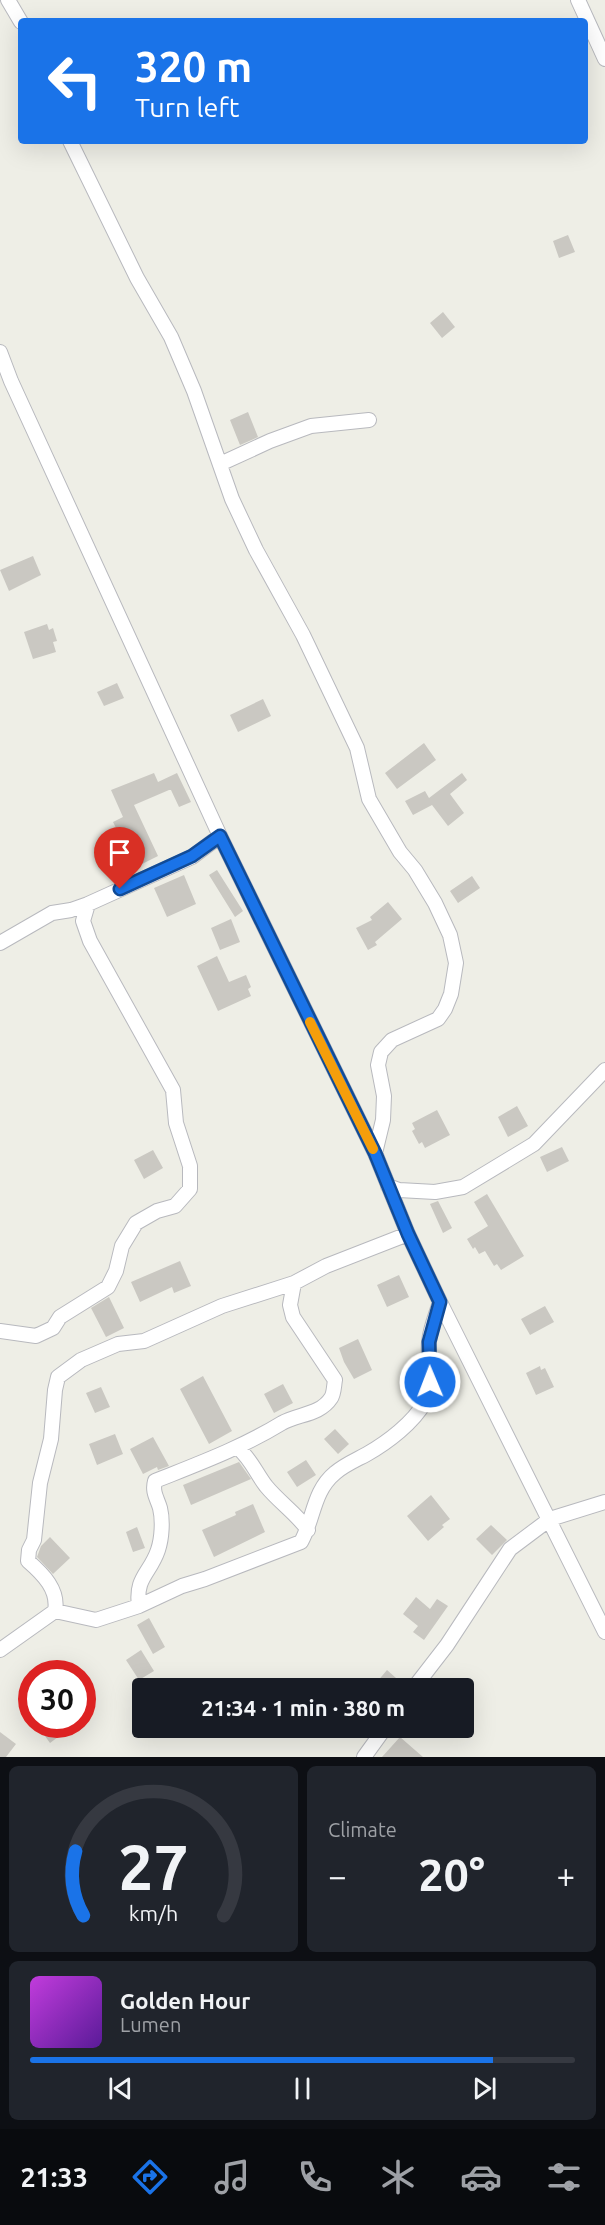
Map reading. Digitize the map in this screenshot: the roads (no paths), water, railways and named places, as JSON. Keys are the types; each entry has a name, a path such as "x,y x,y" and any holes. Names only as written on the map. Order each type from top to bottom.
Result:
{"street":[{"path":"8,0 19,18"},
{"path":"578,0 586,18"},
{"path":"588,21 605,58"},
{"path":"70,144 137,278 171,337 194,391 232,499 256,550 303,635 357,748 369,799 400,852 415,870 435,903 450,934 456,963 451,994 445,1009 438,1019 392,1040 381,1052 378,1065 384,1096 383,1120 375,1153"},
{"path":"0,352 10,381 220,836 375,1153 408,1234 440,1302 605,1632"},
{"path":"220,464 270,441 311,426 369,420"},
{"path":"0,942 52,913 88,904 192,856 220,836"},
{"path":"0,1331 36,1335 53,1328 60,1317 108,1287 116,1271 122,1246 136,1223 157,1211 175,1206 190,1189 190,1166 176,1123 173,1090 90,941 83,921 88,904"},
{"path":"388,1186 399,1190 435,1192 463,1187 534,1144 605,1070"},
{"path":"55,1611 56,1602 48,1582 27,1561 34,1540 40,1483 51,1439 58,1377 81,1360 118,1344 144,1341 222,1306 294,1283 326,1266 408,1234"},
{"path":"139,1606 137,1590 158,1550 162,1528 161,1510 153,1490 155,1482 261,1437 284,1422 321,1408 332,1397 335,1380 293,1317 290,1305 294,1283"},
{"path":"0,1650 55,1611 96,1620 139,1606 182,1586 301,1542 308,1530 311,1510 319,1493 334,1473 370,1452 394,1434 414,1416 427,1400 430,1382 429,1342 440,1302"},
{"path":"238,1448 250,1460 265,1484 301,1519 308,1530"},
{"path":"422,1678 447,1645 510,1550 550,1520 605,1502"},
{"path":"364,1757 378,1738"}]}
